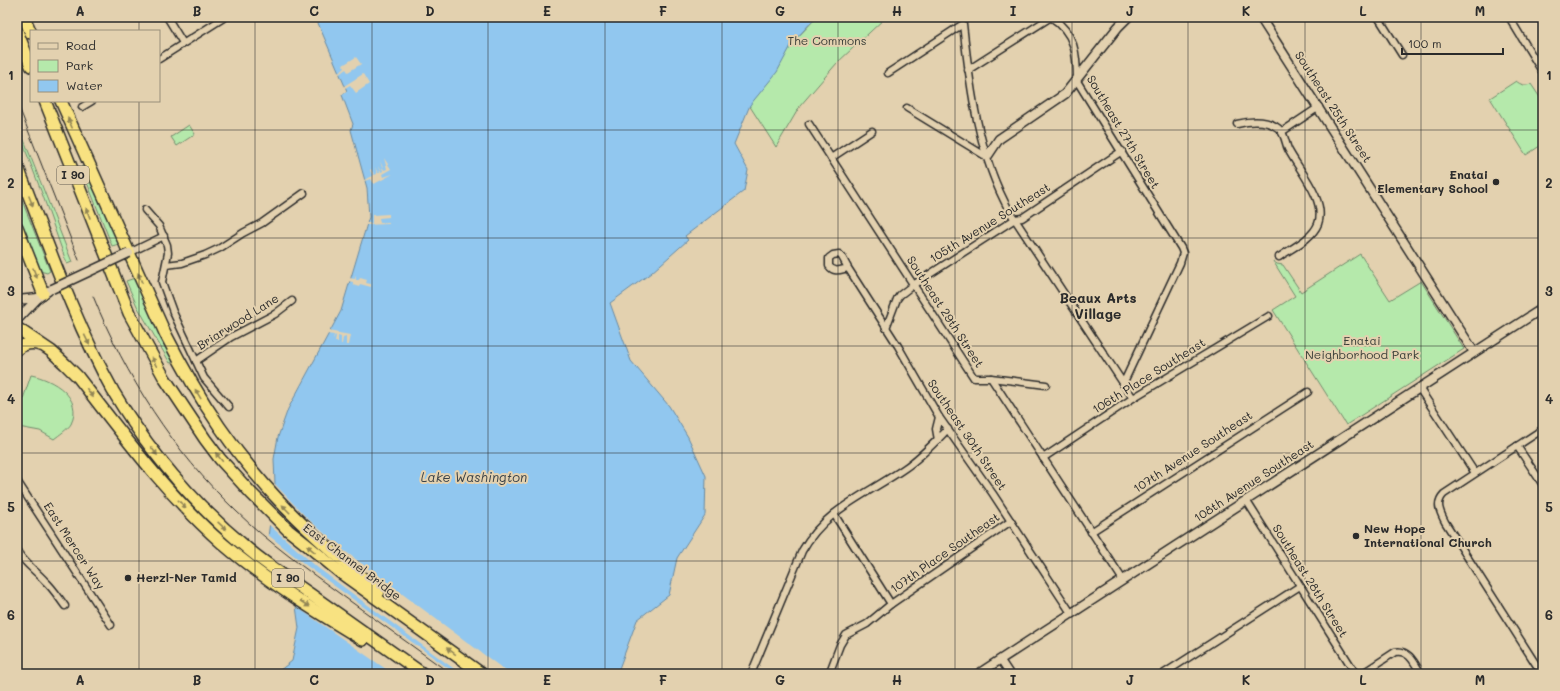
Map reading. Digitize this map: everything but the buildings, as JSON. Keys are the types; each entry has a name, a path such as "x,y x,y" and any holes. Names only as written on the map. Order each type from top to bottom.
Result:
{"highway":[{"path":"24,17 30,31"},
{"path":"17,31 30,64"},
{"name":"East Channel Bridge","path":"45,102 129,313 164,379 204,438 238,479 288,530 341,573 420,628 482,674"},
{"path":"61,102 145,290 179,361 219,427 241,457 289,511 420,628"},
{"name":"I 90","path":"17,165 74,310 97,360 127,413 167,467 204,508 248,550 421,674"},
{"path":"17,227 44,293"},
{"path":"17,328 66,364 156,475 223,544 250,566 322,615 421,674"},
{"path":"17,349 26,344 32,343 43,346"}],"street":[{"path":"167,17 183,43"},
{"path":"160,58 225,17"},
{"path":"968,70 1051,17"},
{"name":"Southeast 27th Street","path":"1051,17 1064,28 1069,35 1076,58 1077,81 1181,248 1182,258 1123,384"},
{"path":"987,158 999,139 1065,94 1077,81 1113,33 1128,17"},
{"name":"Southeast 25th Street","path":"1260,17 1319,107 1474,352"},
{"path":"1378,17 1402,55"},
{"path":"1509,17 1543,73"},
{"path":"888,73 963,24 968,70 980,135 996,187 1015,219 1133,398"},
{"path":"82,107 90,102"},
{"path":"1283,132 1319,107"},
{"path":"907,108 987,158"},
{"path":"1237,124 1257,122 1269,123 1283,132 1289,150 1317,198 1320,216 1319,222 1312,233 1279,257"},
{"name":"Southeast 29th Street","path":"809,124 974,378 991,378 1123,580"},
{"path":"831,158 872,131"},
{"name":"105th Avenue Southeast","path":"886,328 897,299 913,285 1015,219 1022,218 1122,151"},
{"path":"166,265 182,263 220,248 262,223 304,193"},
{"path":"144,210 159,226 164,236 168,253 162,282 173,312 204,378 229,407"},
{"path":"17,300 26,300 44,293 164,236"},
{"name":"Southeast 30th Street","path":"848,268 939,417 1011,521 1071,613"},
{"path":"17,320 44,293"},
{"name":"Briarwood Lane","path":"196,361 231,337 275,314 292,301"},
{"name":"108th Avenue Southeast","path":"978,674 1543,308"},
{"name":"106th Place Southeast","path":"1043,458 1133,398 1269,316"},
{"path":"991,378 1046,385"},
{"path":"1419,388 1475,473"},
{"name":"107th Avenue Southeast","path":"1091,532 1308,392"},
{"path":"938,440 936,429 939,417"},
{"path":"751,674 802,551 808,540 818,528 834,514 920,457 948,429"},
{"path":"1543,429 1444,494 1439,502 1441,512 1446,522 1537,666 1543,673"},
{"path":"1517,446 1543,485"},
{"name":"East Mercer Way","path":"17,481 111,625"},
{"name":"Southeast 28th Street","path":"1246,500 1356,674"},
{"path":"829,674 842,639 849,633 867,624 891,604 834,514"},
{"name":"107th Place Southeast","path":"891,604 1011,521"},
{"path":"17,551 20,557 46,581 65,606"},
{"path":"1163,674 1300,586"},
{"path":"1359,674 1363,673 1395,652 1404,652 1409,655 1421,674"},
{"path":"1000,659 1010,674"}],"green space":[{"name":"The Commons","path":"817,17 886,17 837,63 800,106 776,147 749,105 776,72 793,42"},
{"path":"1516,81 1523,85 1531,84 1543,102 1543,144 1526,155 1490,98"},
{"path":"17,122 72,262 67,264 17,128"},
{"path":"189,125 195,134 177,146 171,137"},
{"path":"85,165 119,244 112,246 81,167"},
{"path":"17,188 50,271 47,273 40,271 17,214"},
{"name":"Enatai Neighborhood Park","path":"1360,254 1390,300 1421,281 1464,349 1346,425 1273,310 1295,296 1273,261 1277,264 1283,265 1301,292"},
{"path":"135,278 174,361 170,363 137,306 126,281"},
{"path":"31,375 56,385 70,398 73,406 74,414 71,424 54,439 40,431 18,427 19,411"}],"water":[{"name":"Lake Washington","path":"313,17 816,17 793,42 777,72 750,105 734,144 748,170 744,191 685,236 688,240 651,273 610,303 631,361 669,406 688,437 706,476 705,515 677,558 669,595 637,620 617,674 275,674 292,661 299,628 292,577 268,537 275,484 274,459 278,437 288,409 341,311 369,217 367,188 351,130 353,124 342,95 347,91 318,23"}],"pier":[{"path":"356,57 361,64 348,72 346,69 338,75 337,74 345,68 343,65"},
{"path":"363,74 369,84 356,93 350,85 345,88 344,86"},
{"path":"384,158 391,169 382,174 383,177 393,174 374,184 371,179 364,181 373,176 370,170 371,169 374,175 377,174 375,167 378,173 380,173 378,166 381,172 383,171 380,161 384,170 387,169"},
{"path":"389,214 389,217 379,218 380,223 389,222 389,224 365,225 365,223 372,223 372,215"},
{"path":"356,275 356,280 359,280 360,278 367,280 366,283 371,284 371,287 360,284 359,287 353,285 353,282 348,281 349,278 355,279"},
{"path":"328,331 350,335 348,345 346,345 346,337 343,338 342,344 341,337 338,336 338,342 335,342 336,336 335,335 333,340 334,335 327,334"},
{"path":"273,482 306,517 342,549 510,674 461,674 318,568 268,524"},
{"path":"267,534 307,566 456,674 393,674 294,605 290,578 266,538"}],"tram line":[{"path":"17,102 79,260"},
{"path":"93,296 120,355 136,384 172,438 213,488 261,534 329,586 451,674"}],"place":[{"name":"Enatai Elementary School","path":"1496,182"},
{"name":"New Hope International Church","path":"1356,536"},
{"name":"Herzl-Ner Tamid","path":"128,578"}],"district":[{"name":"Beaux Arts Village","path":"1098,306"}]}
